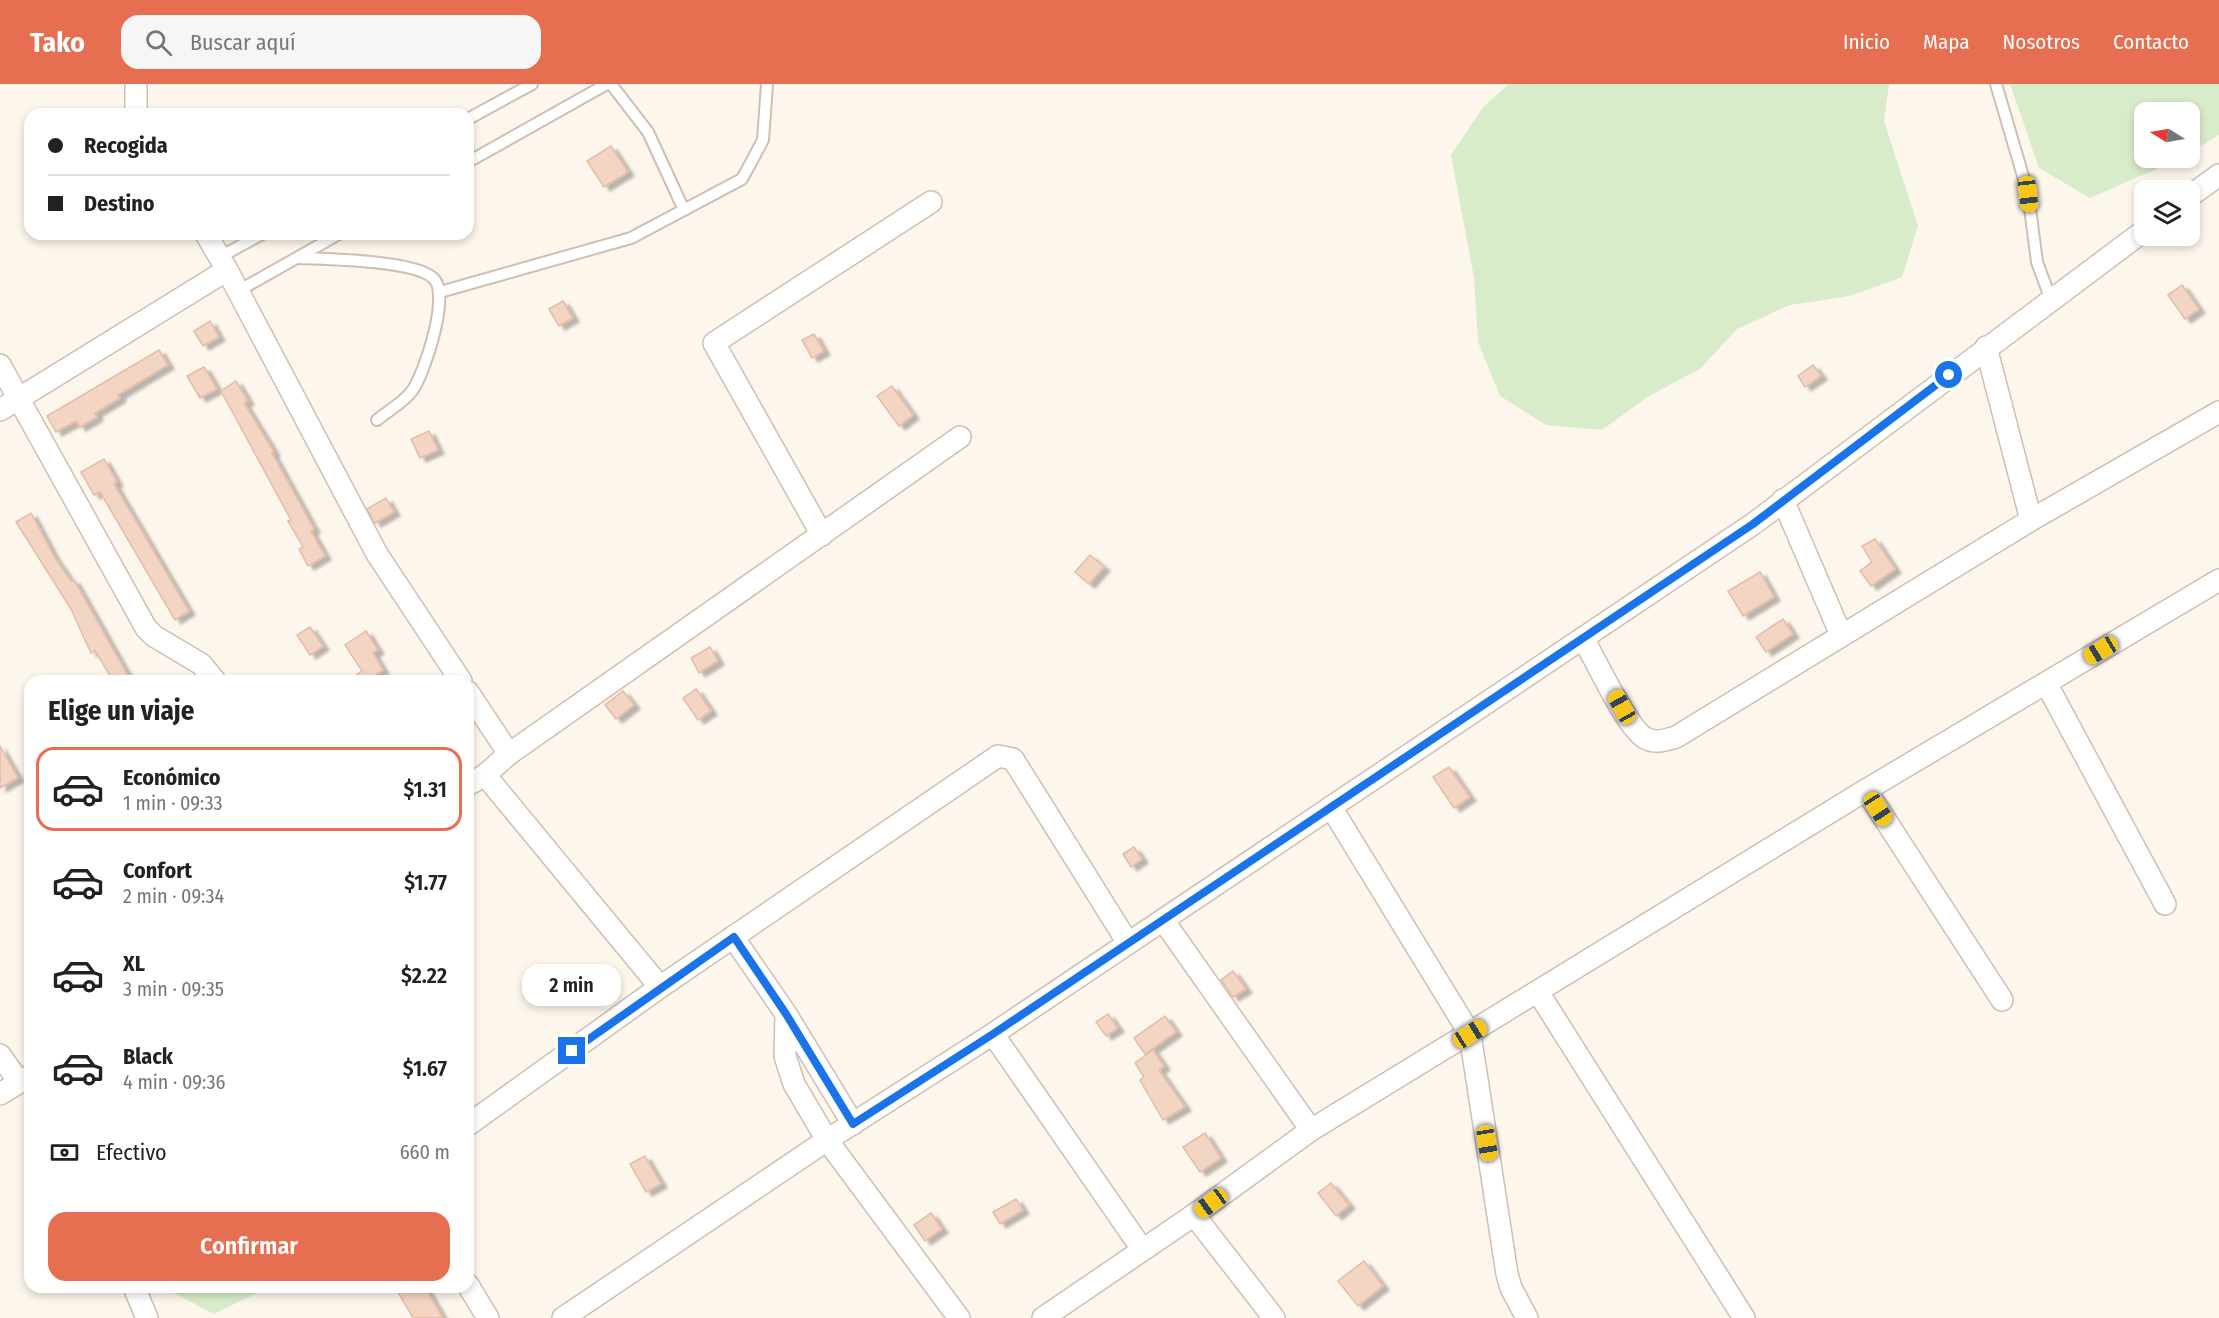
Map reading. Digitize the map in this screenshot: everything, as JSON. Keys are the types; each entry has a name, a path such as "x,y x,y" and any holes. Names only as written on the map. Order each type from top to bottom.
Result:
{"street":[{"path":"136,84 136,108"},
{"path":"2200,189 2219,175"},
{"path":"822,535 714,343 931,202"},
{"path":"563,1318 828,1140 993,1034 1753,524 2134,238"},
{"path":"210,240 376,555 457,675"},
{"path":"9,405 223,263"},
{"path":"1986,347 2031,520"},
{"path":"0,365 9,405 146,628 154,636 201,664 210,675"},
{"path":"1583,638 1631,724 1643,737 1659,742 1676,737 2031,520 2219,412"},
{"path":"660,987 476,780 509,754 960,437"},
{"path":"1783,500 1841,635"},
{"path":"1043,1318 1194,1215 1311,1130 1866,790 2219,580"},
{"path":"2046,683 2165,904"},
{"path":"474,701 509,754"},
{"path":"474,1121 660,987 998,756 1013,759 1128,943"},
{"path":"1866,790 2002,1000"},
{"path":"1331,807 1470,1034 1507,1274 1511,1288 1527,1318"},
{"path":"1163,920 1311,1130"},
{"path":"734,937 786,1014 853,1124"},
{"path":"1538,992 1744,1318"},
{"path":"786,1014 785,1056 794,1084 828,1140 958,1318"},
{"path":"993,1034 1142,1249"},
{"path":"0,1055 24,1079 0,1094"},
{"path":"1194,1215 1274,1318"},
{"path":"137,1293 147,1318"},
{"path":"473,1293 488,1318"}],"lane":[{"path":"474,116 532,84"},
{"path":"474,159 609,84 648,132 684,210"},
{"path":"440,292 631,238 742,179 763,140 767,84"},
{"path":"1996,84 2028,194 2037,262 2051,300"},
{"path":"223,263 254,240"},
{"path":"238,291 328,240"},
{"path":"297,258 362,260 423,272 434,278 440,292 426,365 412,392 377,420"}],"green space":[{"path":"1509,84 1889,84 1884,121 1918,226 1902,277 1850,296 1790,305 1737,329 1701,368 1646,398 1602,430 1546,425 1500,396 1478,342 1474,278 1451,155 1484,106"},
{"path":"2010,84 2219,84 2219,135 2200,147 2200,102 2134,102 2134,168 2159,168 2090,198 2039,168"},
{"path":"174,1293 257,1293 214,1314"}],"building":[{"path":"611,146 628,172 604,187 587,161"},
{"path":"2182,285 2199,309 2185,319 2168,295"},
{"path":"563,301 573,318 559,326 549,309"},
{"path":"210,321 219,337 203,346 194,331"},
{"path":"814,334 824,351 812,358 802,340"},
{"path":"159,350 168,365 118,395 120,398 95,413 97,417 80,427 76,421 56,432 47,416"},
{"path":"1813,365 1821,376 1805,387 1798,376"},
{"path":"204,367 217,389 200,398 187,376"},
{"path":"236,381 248,401 244,403 274,452 272,453 314,529 311,531 325,556 308,566 299,549 303,547 288,521 291,520 221,391"},
{"path":"892,386 913,415 899,426 877,396"},
{"path":"429,431 438,450 420,458 411,439"},
{"path":"104,459 117,482 114,484 189,611 175,620 100,492 94,495 81,472"},
{"path":"386,498 394,512 375,523 367,509"},
{"path":"31,513 55,558 71,581 74,580 128,675 110,675 95,650 91,653 71,609 16,522"},
{"path":"1875,539 1895,569 1871,586 1860,571 1872,562 1862,546"},
{"path":"1090,555 1104,567 1089,584 1075,572"},
{"path":"1760,572 1774,597 1743,616 1728,591"},
{"path":"1783,619 1793,634 1766,652 1756,637"},
{"path":"310,627 323,646 310,655 297,635"},
{"path":"366,631 378,650 373,653 383,670 378,675 356,675 362,671 345,645"},
{"path":"710,647 718,661 699,673 691,658"},
{"path":"696,689 711,711 698,720 683,698"},
{"path":"623,691 634,705 616,719 605,705"},
{"path":"0,746 18,778 0,788"},
{"path":"1449,767 1470,797 1454,808 1433,777"},
{"path":"1134,847 1142,859 1131,867 1123,854"},
{"path":"1233,971 1246,989 1233,997 1221,980"},
{"path":"1108,1014 1118,1028 1106,1036 1096,1022"},
{"path":"1165,1016 1176,1032 1145,1054 1134,1038"},
{"path":"1153,1050 1164,1066 1159,1070 1185,1107 1163,1120 1140,1080 1144,1077 1135,1063"},
{"path":"1205,1133 1221,1158 1200,1172 1183,1147"},
{"path":"645,1156 661,1184 646,1192 630,1164"},
{"path":"1331,1183 1349,1205 1336,1216 1318,1193"},
{"path":"1016,1199 1023,1210 1000,1224 993,1212"},
{"path":"931,1213 942,1229 925,1241 914,1225"},
{"path":"1364,1261 1383,1286 1358,1306 1338,1281"},
{"path":"398,1293 428,1293 443,1318 413,1318"}],"route":[{"path":"572,1051 734,937 786,1014 853,1124 993,1034 1753,524 1949,375"}]}
